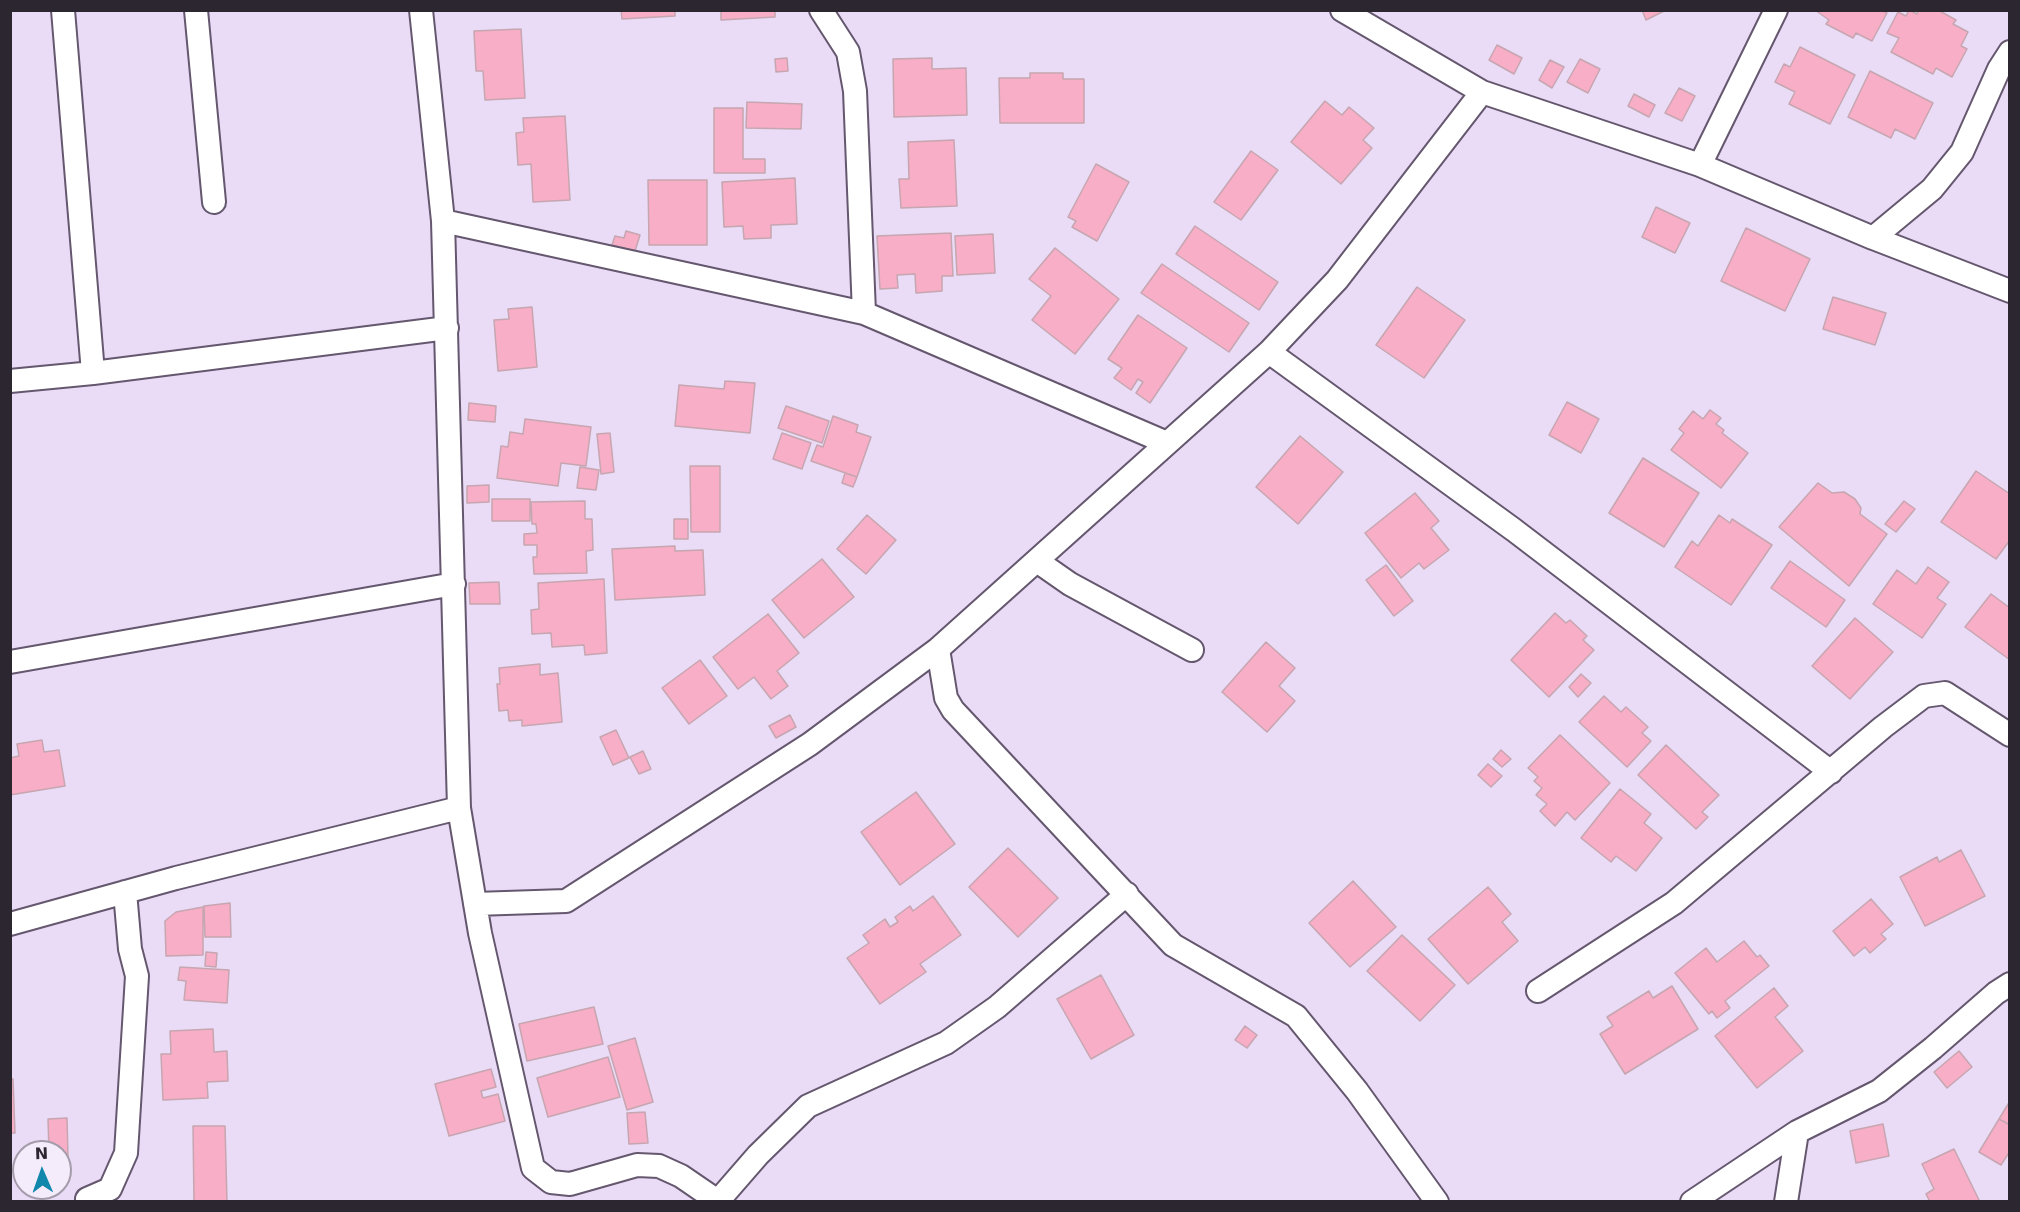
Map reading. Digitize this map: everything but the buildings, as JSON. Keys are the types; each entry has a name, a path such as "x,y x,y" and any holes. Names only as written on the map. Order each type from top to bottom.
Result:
{"street":[{"path":"63,10 93,373"},
{"path":"196,10 214,202"},
{"path":"421,10 443,221 459,808 480,933 533,1168 551,1182 570,1184 637,1165 659,1166 681,1176 718,1201 758,1155 808,1106 946,1043 998,1007 1127,894"},
{"path":"821,10 848,52 855,91 864,313"},
{"path":"1342,10 1482,92 1700,165 1874,238 2010,291"},
{"path":"1700,165 1776,10"},
{"path":"1874,238 1932,189 1962,152 1999,69 2010,52"},
{"path":"475,904 566,901 810,744 938,649 1269,352 1337,280 1482,92"},
{"path":"443,221 864,313 1167,443"},
{"path":"10,381 93,373 447,328"},
{"path":"1269,352 1514,530 1831,772"},
{"path":"1037,561 1070,584 1192,650"},
{"path":"10,662 454,584"},
{"path":"938,649 946,698 953,710 1173,945 1296,1016 1357,1091 1437,1202"},
{"path":"1538,991 1674,903 1883,727 1924,696 1945,693 2010,735"},
{"path":"10,924 125,892 459,808"},
{"path":"87,1199 110,1188 126,1153 136,976 130,950 125,892"},
{"path":"1692,1202 1797,1132 1879,1091 2005,994"},
{"path":"1786,1202 1797,1132"}]}
